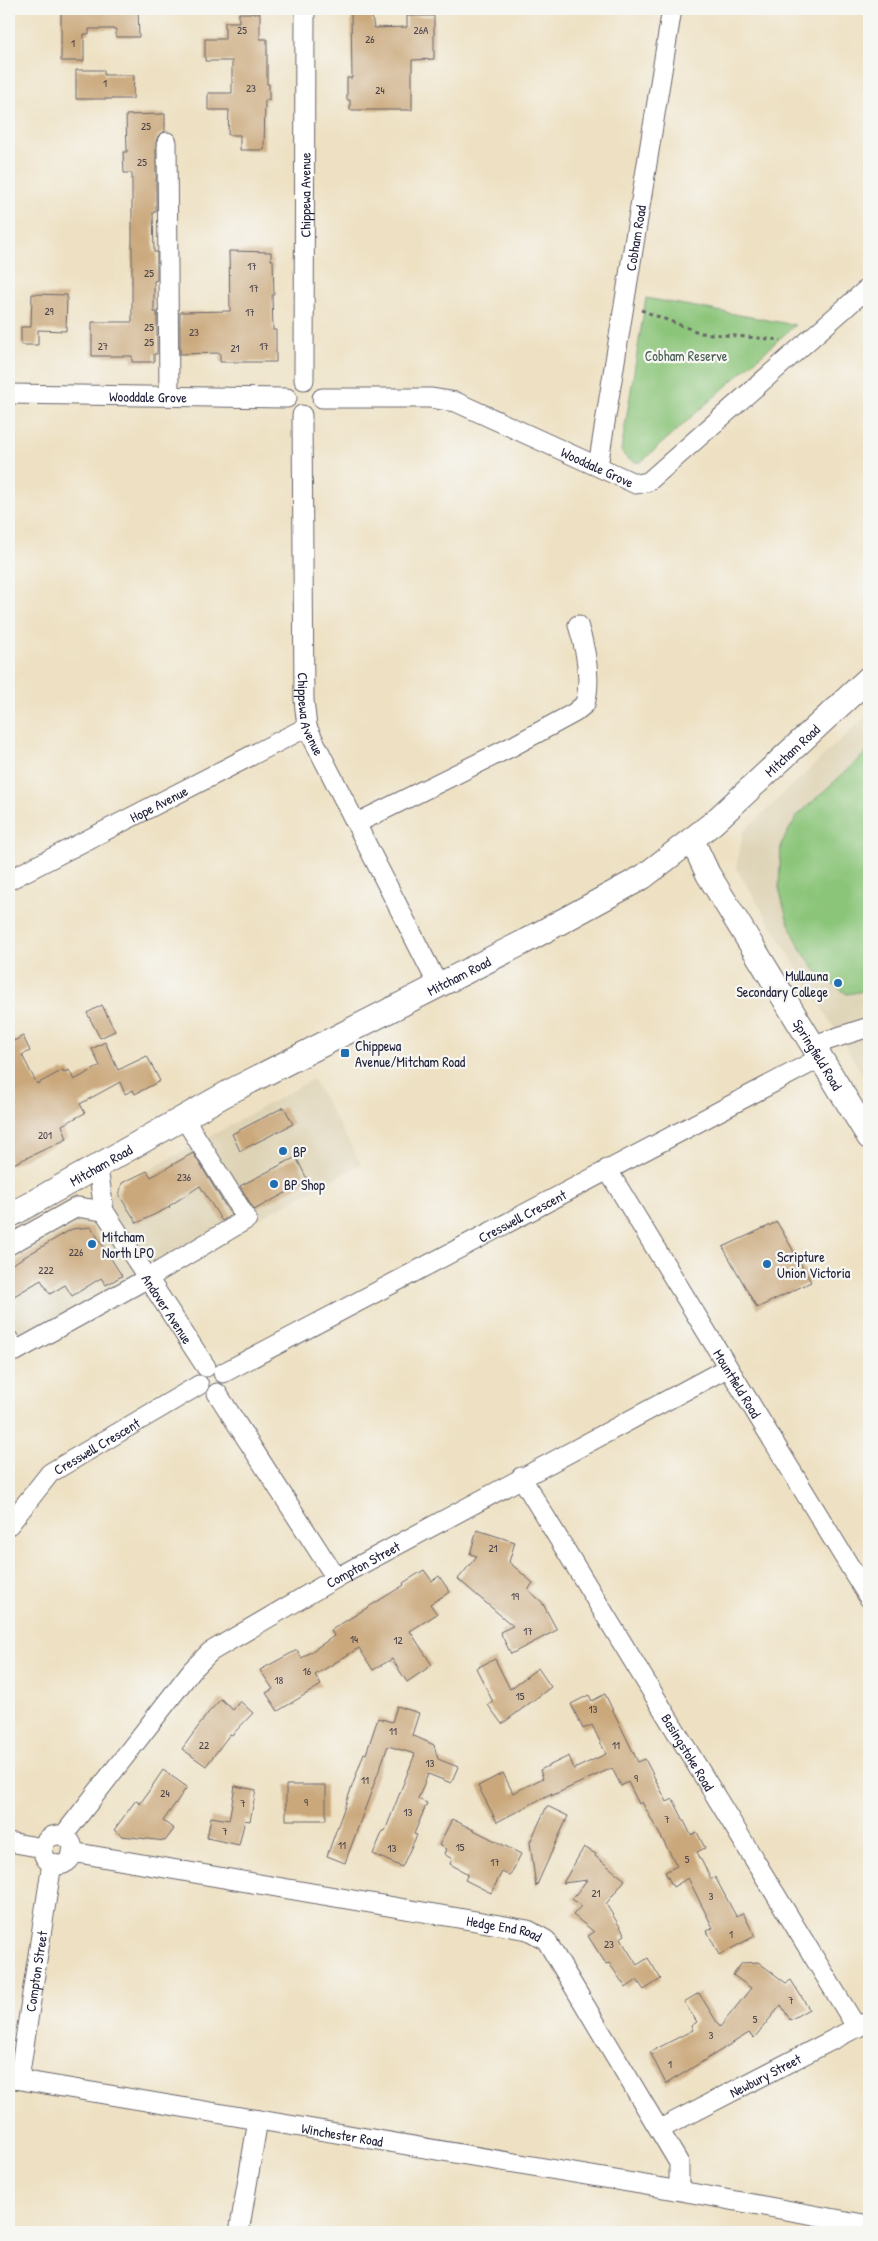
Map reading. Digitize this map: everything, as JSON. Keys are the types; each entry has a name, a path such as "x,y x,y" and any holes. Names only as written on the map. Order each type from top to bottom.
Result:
{"main road":[{"name":"Mitcham Road","path":"9,1216 233,1090 438,984 522,943 643,877 692,840 869,678"},
{"name":"Springfield Road","path":"692,840 708,874 869,1137"}],"street":[{"name":"Chippewa Avenue","path":"304,9 304,380"},
{"name":"Cobham Road","path":"598,466 672,9"},
{"path":"167,142 169,395"},
{"name":"Wooddale Grove","path":"322,398 430,398 456,402 636,484 648,482 869,287"},
{"path":"304,380 318,387 322,398 318,409 308,415 302,415 294,411 287,398 294,384 304,380"},
{"name":"Wooddale Grove","path":"9,394 287,398"},
{"name":"Chippewa Avenue","path":"302,415 304,700 307,727 438,984"},
{"path":"357,823 513,746 574,713 585,704 588,681 587,664 585,648 578,625"},
{"name":"Hope Avenue","path":"9,880 307,727"},
{"name":"Cresswell Crescent","path":"215,1370 607,1169 816,1051 869,1026"},
{"path":"9,1340 16,1351 148,1278 247,1219 184,1118"},
{"name":"Andover Avenue","path":"98,1167 104,1211 148,1278 215,1370"},
{"name":"Mountfield Road","path":"607,1169 869,1598"},
{"path":"63,1186 77,1207"},
{"path":"9,1245 77,1207 104,1211"},
{"name":"Compton Street","path":"68,1844 192,1670 210,1652 336,1578 727,1368"},
{"path":"215,1370 225,1382 224,1386 217,1393 204,1392 199,1385 198,1377 215,1370"},
{"name":"Cresswell Crescent","path":"9,1525 50,1473 199,1385"},
{"path":"217,1393 336,1578"},
{"name":"Basingstoke Road","path":"521,1477 863,2024"},
{"path":"9,1842 65,1863 68,1844 50,1837 48,1856"},
{"name":"Hedge End Road","path":"68,1844 528,1930 546,1940 679,2163 679,2181 675,2190"},
{"name":"Compton Street","path":"14,2078 48,1856"},
{"name":"Newbury Street","path":"660,2129 863,2024"},
{"name":"Winchester Road","path":"14,2078 675,2190"},
{"path":"239,2232 258,2120"},
{"path":"675,2190 869,2225"}],"path":[{"path":"640,320 643,301"},
{"path":"642,310 701,333 782,340"},
{"path":"775,347 789,335"}],"shaded area":[{"name":"Mullauna Secondary College","path":"869,713 869,1085 736,868 743,832"},
{"path":"313,1079 361,1164 253,1222 9,1363 9,1262 74,1223 119,1187"}],"green space":[{"name":"Cobham Reserve","path":"646,298 795,325 641,462 634,462 629,460 621,451"},
{"path":"869,750 869,990 847,994 821,976 801,950 787,919 779,888 781,844 797,816"}],"building":[{"path":"61,9 138,9 139,37 116,37 116,29 89,29 89,34 84,34 84,61 61,61"},
{"path":"371,11 374,28 407,27 407,16 434,16 434,59 412,60 412,110 350,110 350,100 347,100 347,78 352,78 351,12"},
{"path":"239,13 260,13 260,39 267,39 269,100 265,100 264,150 240,150 240,135 228,135 229,110 208,110 208,93 232,93 232,61 205,61 205,39 225,39 225,22 239,22"},
{"path":"76,70 104,70 104,75 134,75 133,99 76,99"},
{"path":"165,114 165,131 158,136 156,142 156,212 153,212 154,252 157,252 157,280 154,281 154,312 157,312 157,354 154,354 154,362 132,362 132,356 92,356 92,322 132,322 132,173 124,173 123,152 127,152 126,115"},
{"path":"229,251 271,252 271,260 273,260 273,330 276,330 276,362 220,362 220,353 180,354 180,312 230,311"},
{"path":"32,294 67,295 66,331 38,330 38,345 21,345 21,327 31,327"},
{"path":"102,1005 115,1031 100,1038 87,1013"},
{"path":"9,1030 14,1041 23,1036 30,1051 22,1055 37,1084 63,1070 64,1072 69,1070 74,1080 100,1066 92,1049 105,1042 118,1070 147,1056 160,1081 135,1094 133,1090 125,1094 120,1082 80,1104 85,1113 62,1125 67,1139 9,1166"},
{"path":"284,1107 293,1124 240,1151 232,1134"},
{"path":"193,1153 231,1215 222,1221 200,1186 170,1207 137,1223 119,1195 122,1183 147,1171 151,1177"},
{"name":"BP Shop","path":"296,1157 308,1181 254,1210 240,1186"},
{"name":"Scripture Union Victoria","path":"777,1222 811,1282 757,1308 723,1247"},
{"path":"91,1227 122,1276 106,1285 101,1278 72,1296 65,1285 50,1294 41,1280 9,1299 9,1266 72,1229"},
{"path":"477,1530 515,1542 509,1562 533,1583 528,1590 542,1602 557,1630 511,1654 500,1632 513,1626 458,1579 477,1556 470,1554"},
{"path":"424,1570 432,1581 439,1576 450,1592 430,1604 437,1614 410,1631 432,1665 407,1682 392,1659 373,1670 359,1648 315,1675 321,1685 278,1711 266,1693 273,1689 260,1670 297,1650 302,1658 334,1636 331,1630 404,1585 403,1583"},
{"path":"495,1659 510,1689 538,1668 551,1687 502,1724 488,1705 493,1702 476,1668"},
{"path":"605,1694 638,1762 645,1759 667,1802 673,1799 691,1835 697,1832 705,1848 697,1852 711,1879 715,1877 736,1916 743,1913 755,1936 719,1955 707,1931 713,1928 688,1878 673,1887 665,1872 677,1866 642,1802 639,1804 628,1782 621,1786 612,1768 551,1796 552,1793 497,1822 478,1786 503,1773 513,1793 543,1778 540,1770 569,1756 574,1769 606,1754 592,1725 583,1729 571,1704 589,1695 592,1701"},
{"path":"221,1699 233,1710 240,1701 253,1713 232,1735 230,1734 206,1766 182,1749 208,1713"},
{"path":"397,1706 419,1713 412,1735 434,1745 438,1759 458,1767 451,1783 428,1774 418,1799 427,1803 414,1834 417,1835 402,1867 373,1854 383,1831 385,1831 415,1754 388,1746 345,1863 327,1856 378,1718 392,1722"},
{"path":"163,1770 187,1787 163,1821 174,1829 165,1841 122,1836 114,1830 136,1800 140,1804"},
{"path":"286,1785 326,1785 326,1820 286,1820"},
{"path":"235,1786 256,1790 250,1821 245,1820 239,1845 207,1838 211,1817 229,1820"},
{"path":"547,1806 568,1816 536,1887 530,1842"},
{"path":"452,1819 521,1854 510,1876 502,1872 491,1893 465,1880 468,1874 450,1864 452,1859 444,1854 446,1849 439,1845"},
{"path":"584,1847 596,1854 595,1856 625,1880 606,1904 625,1935 620,1938 637,1965 648,1958 661,1979 644,1990 637,1980 626,1988 609,1963 606,1964 588,1936 594,1932 573,1915 581,1906 572,1899 587,1880 563,1883"},
{"path":"758,1962 786,1983 791,1980 809,2009 790,2020 781,2005 754,2038 749,2033 666,2084 650,2052 693,2030 691,2026 697,2022 684,2002 699,1993 720,2027 751,1988 733,1975 742,1963"}],"place":[{"name":"Mullauna Secondary College","path":"838,983"},
{"name":"Chippewa Avenue/Mitcham Road","path":"345,1053"},
{"name":"BP","path":"283,1151"},
{"name":"BP Shop","path":"274,1184"},
{"name":"Mitcham North LPO","path":"92,1244"},
{"name":"Scripture Union Victoria","path":"767,1264"}]}
